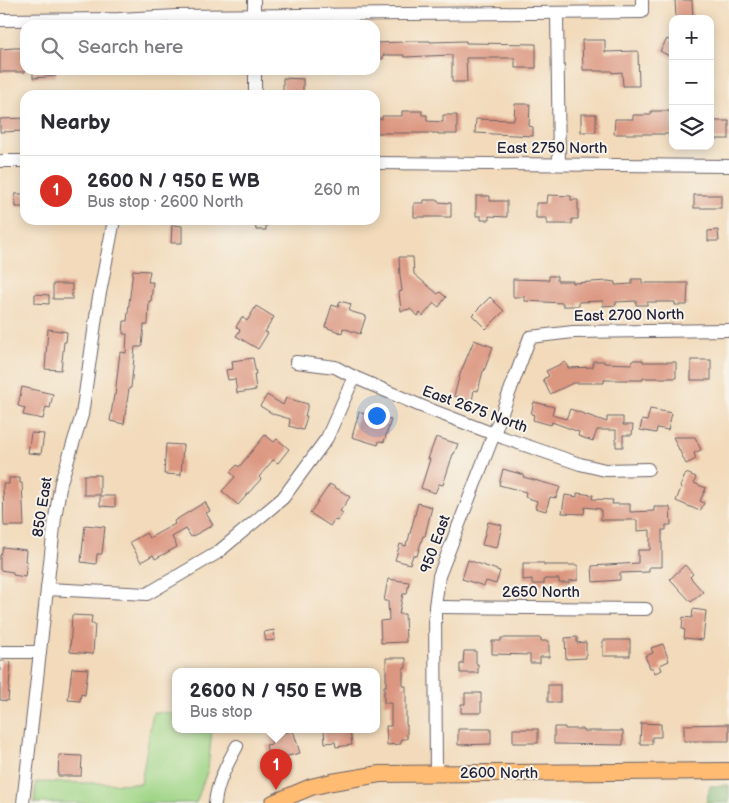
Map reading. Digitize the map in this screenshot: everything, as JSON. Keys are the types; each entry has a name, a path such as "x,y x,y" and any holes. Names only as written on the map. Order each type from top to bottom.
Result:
{"main road":[{"name":"2600 North","path":"273,803 332,782 380,774 729,771"}],"street":[{"path":"254,0 254,20"},
{"path":"0,20 119,19 177,16 254,20 557,13 642,6"},
{"path":"557,13 559,164"},
{"path":"255,75 255,90"},
{"path":"0,161 20,161"},
{"name":"East 2750 North","path":"380,163 729,166"},
{"name":"850 East","path":"22,803 55,518 61,482 82,415 98,303 113,225"},
{"name":"East 2700 North","path":"530,337 573,332 729,330"},
{"name":"950 East","path":"436,774 434,607 439,576 530,337"},
{"name":"East 2675 North","path":"296,362 335,367 421,406 580,464 605,470 648,469"},
{"path":"47,589 147,594 217,553 283,498 328,438 354,377"},
{"name":"2650 North","path":"434,607 646,609"},
{"path":"0,652 40,652"},
{"path":"214,803 228,763 237,746"}],"green space":[{"path":"153,712 172,713 172,733 212,733 208,769 196,803 34,803 36,782 141,784"},
{"path":"729,785 729,803 706,803 710,786"}],"building":[{"path":"675,0 692,0 693,15 676,15"},
{"path":"667,39 669,40 669,56 660,51"},
{"path":"582,40 605,40 605,52 638,51 639,86 623,86 622,72 612,73 612,71 583,70"},
{"path":"466,41 466,43 536,44 536,68 515,68 515,58 466,58 467,82 452,82 452,55 404,57 404,55 383,55 383,59 380,59 380,43"},
{"path":"20,48 20,72 0,72 0,49"},
{"path":"33,75 56,75 56,76 33,78"},
{"path":"283,78 303,79 303,90 283,90"},
{"path":"515,104 530,104 529,126 533,127 533,136 475,133 476,119 514,120"},
{"path":"402,111 422,111 422,115 427,115 427,121 443,122 443,115 457,115 457,134 380,133 380,119 382,119 382,116 402,116"},
{"path":"651,111 669,111 669,134 614,134 615,119 633,119 633,115 651,115"},
{"path":"581,114 596,114 596,132 581,132"},
{"path":"20,118 20,131 0,132 0,119"},
{"path":"714,121 729,121 729,139 714,139"},
{"path":"15,194 20,194 20,207 16,207"},
{"path":"548,195 571,196 571,200 578,200 578,219 572,219 572,224 547,224 547,218 536,218 536,203 547,203"},
{"path":"694,195 721,195 721,208 694,208"},
{"path":"476,196 490,196 490,201 507,201 507,217 489,216 489,220 481,220 481,216 476,216"},
{"path":"424,200 438,200 438,202 451,203 451,217 414,217 414,203 424,203"},
{"path":"172,225 182,226 182,243 171,243"},
{"path":"256,225 266,225 266,230 256,230"},
{"path":"718,230 719,241 708,241 708,231"},
{"path":"399,257 413,257 414,274 438,294 440,292 446,297 439,307 434,303 423,316 420,313 418,316 410,309 401,311 399,292 402,291"},
{"path":"133,270 150,271 148,282 153,282 151,301 149,301 148,325 144,325 142,347 135,347 131,388 129,388 124,424 110,421 120,352 126,353 127,334 123,334 124,321 127,321"},
{"path":"549,276 557,276 557,281 573,281 573,283 608,281 615,282 615,285 632,284 632,279 642,279 642,283 688,283 687,305 675,305 675,302 647,302 647,305 636,305 636,301 616,302 616,305 603,306 603,301 579,302 579,306 563,306 563,303 525,301 525,297 513,297 513,279 549,280"},
{"path":"53,284 72,284 72,299 53,299"},
{"path":"35,294 49,295 49,304 35,303"},
{"path":"490,297 504,311 486,329 472,315"},
{"path":"340,301 351,304 349,311 366,316 360,334 343,328 342,333 325,327 332,305 338,307"},
{"path":"256,306 274,317 265,332 268,333 258,349 236,336 240,330 236,327 242,317 247,321"},
{"path":"48,329 67,332 61,370 45,369"},
{"path":"474,340 493,347 483,371 478,391 474,390 472,401 454,396 460,374"},
{"path":"253,358 256,390 237,393 235,379 228,380 226,370 233,369 232,361"},
{"path":"633,360 643,360 643,362 676,362 676,378 643,378 643,380 604,380 604,383 573,383 550,394 543,379 549,376 546,371 565,362 568,368 593,367 593,361 632,364"},
{"path":"691,360 711,360 711,380 691,380"},
{"path":"22,387 53,394 50,408 46,407 43,419 23,415 25,408 18,406"},
{"path":"267,395 283,405 286,398 308,404 303,430 289,426 290,419 273,414 260,406"},
{"path":"534,402 554,407 552,415 566,419 570,409 607,422 607,417 623,417 623,425 633,425 632,435 623,435 623,447 616,447 616,430 597,430 593,441 578,436 579,432 552,422 551,425 533,420 534,415 531,414"},
{"path":"650,409 672,413 668,430 657,428 656,433 640,430 642,420 647,421"},
{"path":"359,412 367,415 367,412 391,420 384,442 379,441 378,445 352,437"},
{"path":"31,433 44,434 41,454 28,453"},
{"path":"265,435 274,442 277,439 289,449 278,463 273,460 259,477 261,479 238,505 222,491 235,477 230,472 237,465 239,467"},
{"path":"436,437 458,444 443,485 439,484 435,493 421,488"},
{"path":"673,437 695,437 701,450 694,453 696,459 686,464"},
{"path":"166,444 183,445 181,475 164,474"},
{"path":"503,469 524,475 523,477 560,487 556,498 550,497 546,511 535,508 537,501 525,497 526,492 499,485"},
{"path":"686,473 696,477 694,483 706,488 700,501 704,503 700,511 676,501"},
{"path":"84,475 100,475 100,495 84,495"},
{"path":"9,478 20,478 20,483 22,483 24,526 4,526 3,484 9,484"},
{"path":"330,484 350,497 340,511 343,513 330,526 310,513"},
{"path":"577,493 593,495 592,499 613,500 612,504 630,504 630,512 654,511 654,507 670,507 671,525 666,525 666,530 662,530 662,567 649,567 649,572 620,573 620,580 593,582 592,566 638,563 638,550 650,550 650,530 637,531 637,520 601,520 601,509 585,507 584,514 562,513 565,495 577,497"},
{"path":"100,496 115,496 115,507 100,506"},
{"path":"205,502 210,511 206,513 213,525 191,537 186,529 172,537 177,547 155,559 153,555 141,562 130,542 146,533 149,538 175,524 174,521"},
{"path":"418,503 432,507 425,536 423,536 417,556 413,555 410,564 395,560 400,544 406,546"},
{"path":"488,522 502,525 497,548 482,545"},
{"path":"85,525 105,527 102,554 97,554 96,564 81,562"},
{"path":"3,547 26,550 25,577 13,575 13,572 0,570 0,555"},
{"path":"468,560 500,571 496,584 486,581 484,586 462,579"},
{"path":"523,563 578,565 578,580 569,581 569,583 559,583 559,579 544,579 544,584 532,584 532,579 523,580"},
{"path":"685,565 693,574 690,577 703,592 691,602 670,579"},
{"path":"388,579 409,582 407,594 403,594 399,614 405,614 406,642 381,643 380,621 389,620 388,601 384,601"},
{"path":"693,609 706,611 703,640 684,638 685,630 682,629 683,617 692,618"},
{"path":"72,615 92,616 91,624 95,624 93,654 70,652"},
{"path":"274,630 275,640 266,641 264,632"},
{"path":"577,637 577,643 586,642 586,658 566,659 565,638"},
{"path":"501,638 541,638 541,641 549,641 549,657 540,657 540,663 530,663 530,655 492,654 492,641 501,641"},
{"path":"603,640 630,640 630,656 603,656"},
{"path":"663,644 669,661 660,665 662,670 655,673 653,668 650,668 645,656 653,653 651,648"},
{"path":"464,651 476,651 478,673 460,673 460,664 463,664"},
{"path":"386,658 406,658 406,668 403,668 403,686 406,686 407,739 401,739 401,744 387,745 386,726 391,726 391,703 384,703"},
{"path":"1,661 11,662 8,701 0,700"},
{"path":"72,668 88,669 85,695 81,694 80,701 68,700"},
{"path":"548,685 560,685 560,702 548,702"},
{"path":"465,693 481,693 481,713 461,713 461,704 465,704"},
{"path":"641,723 661,724 661,737 652,737 652,744 640,744"},
{"path":"729,724 729,741 684,741 684,725"},
{"path":"554,727 583,729 583,731 623,731 623,745 554,744"},
{"path":"458,729 491,729 491,744 458,745"},
{"path":"513,729 538,729 538,743 513,743"},
{"path":"282,733 294,733 300,753 280,758 279,754 269,757 266,745 272,744 270,736"},
{"path":"324,733 350,733 352,745 336,747 335,742 325,743"},
{"path":"59,755 82,756 81,776 58,776"}],"place":[{"name":"2600 N / 950 E WB","path":"276,790"}]}
